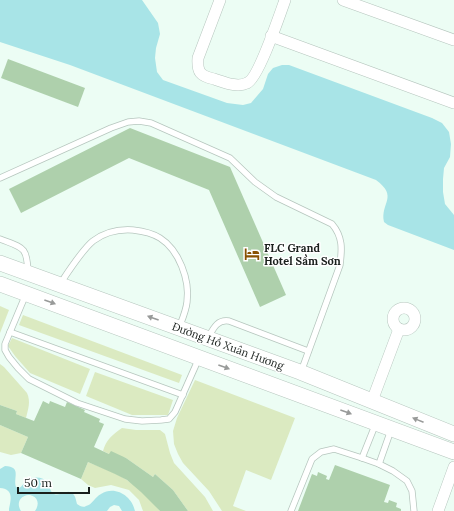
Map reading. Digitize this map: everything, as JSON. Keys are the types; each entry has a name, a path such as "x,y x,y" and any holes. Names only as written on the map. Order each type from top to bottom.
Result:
{"main road":[{"name":"Đường Hồ Xuân Hương","path":"0,263 300,372 454,434"},
{"name":"Đường Hồ Xuân Hương","path":"0,284 454,452"}],"street":[{"path":"220,0 198,58 198,67 201,73 210,78 237,85 251,82 285,0"},
{"path":"342,0 454,40"},
{"path":"271,36 454,103"},
{"path":"372,401 399,329"},
{"path":"438,511 454,467"}],"lane":[{"path":"0,178 111,128 128,122 139,121 152,123 230,158 265,190 276,197 332,224 338,230 342,251 340,265 300,372"},
{"path":"59,284 84,251 93,241 103,235 113,231 136,230 159,237 175,252 181,263 186,279 187,302 179,328"},
{"path":"0,239 19,246 25,252 28,258 28,273"},
{"path":"26,294 5,344 5,350 18,368 29,379 77,402 125,419 142,421 169,419 176,412 199,357"},
{"path":"207,338 216,325 224,320 308,351"},
{"path":"10,332 183,395"},
{"path":"362,458 377,423"},
{"path":"378,464 391,428"},
{"path":"291,511 312,459 321,452 334,449 378,464 393,471 406,481 412,491 414,511"}],"green space":[{"path":"0,306 9,310 0,333"},
{"path":"23,315 182,375 179,383 19,325"},
{"path":"12,338 90,369 80,394 30,373 8,346"},
{"path":"0,364 27,393 29,402 26,418 16,414 17,411 0,405"},
{"path":"95,372 173,400 168,415 132,415 86,396"},
{"path":"195,380 295,418 271,480 246,470 233,506 246,511 222,511 209,491 183,463 174,444 173,431 177,418"},
{"path":"0,425 28,437 21,453 11,455 0,452"},
{"path":"122,428 136,430 160,430 165,434 174,463 205,497 213,511 188,511 173,490 155,474 153,477 126,458 103,451 110,438"},
{"path":"88,462 127,480 145,494 160,511 143,511 139,500 129,490 111,485 95,488 88,485 81,479"}],"water":[{"path":"0,0 142,0 158,23 160,34 155,58 157,72 163,80 227,103 243,105 251,103 263,89 268,74 273,68 282,65 289,65 442,123 449,132 451,144 450,157 444,168 443,192 445,204 454,215 454,250 388,225 384,222 383,215 388,196 383,186 376,180 70,65 0,42"},
{"path":"5,466 15,470 16,487 19,488 31,479 41,478 48,483 54,494 57,495 67,492 72,493 75,496 77,504 83,507 90,504 99,495 106,492 117,491 127,497 135,511 122,511 119,506 114,505 107,511 35,511 38,503 35,497 27,495 21,498 19,502 21,511 9,511 11,499 10,493 8,490 0,488 0,469"}],"building":[{"path":"8,59 85,88 78,107 1,78"},
{"name":"FLC Grand Hotel Sầm Sơn","path":"130,128 230,167 286,295 260,307 209,190 129,158 21,213 9,189"},
{"path":"43,401 49,404 50,401 65,407 67,402 100,419 99,422 104,424 94,447 109,454 111,451 126,458 153,477 155,474 173,490 188,511 160,511 127,480 88,462 81,479 21,453 28,437 0,425 0,405 17,411 16,414 34,421"},
{"path":"335,465 390,485 384,502 388,503 389,500 397,503 396,507 401,509 401,511 298,511 312,474 317,476 318,472 327,476 326,479 329,480"}],"place":[{"name":"FLC Grand Hotel Sầm Sơn","path":"252,254"}]}
